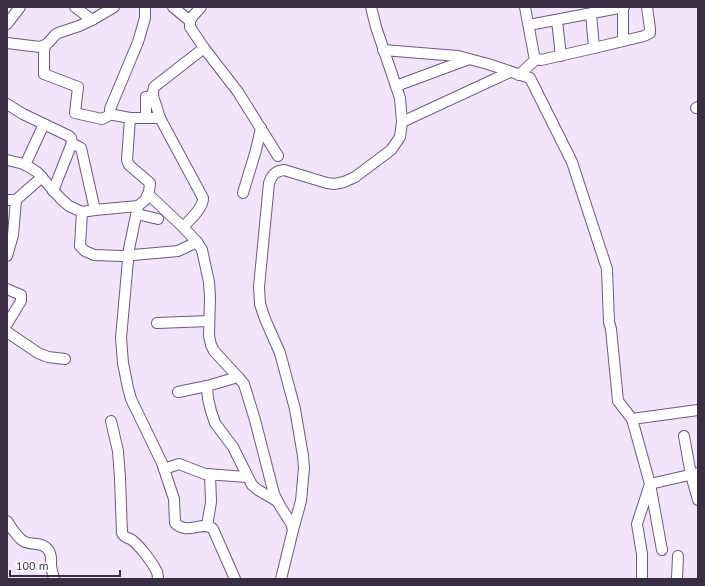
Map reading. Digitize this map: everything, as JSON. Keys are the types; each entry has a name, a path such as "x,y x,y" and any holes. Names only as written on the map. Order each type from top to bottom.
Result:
{"street":[{"path":"7,24 20,7"},
{"path":"75,7 92,20"},
{"path":"7,43 27,46 45,45 58,33 92,20 114,7"},
{"path":"112,114 110,112 110,107 138,42 145,18 145,7"},
{"path":"173,7 190,21"},
{"path":"201,7 190,21 190,27 204,48 238,92 278,156"},
{"path":"282,579 301,501 304,468 295,409 280,353 265,319 259,296 269,183 273,175 284,170 327,183 334,184 344,182 355,177 391,150 400,137 402,122 400,98 382,46 371,7"},
{"path":"525,7 536,59"},
{"path":"529,25 557,21 623,7 623,41"},
{"path":"402,122 514,73 536,59 541,60 561,56 644,36 650,33 647,7"},
{"path":"591,14 594,48"},
{"path":"557,21 561,56"},
{"path":"45,45 44,74 78,87 75,113 102,119 112,114 130,118 160,118"},
{"path":"382,46 458,56 530,78 572,162 607,270 609,322 618,401 632,419 650,484 662,550"},
{"path":"183,227 204,202 160,118 153,92 154,87 204,48"},
{"path":"396,86 469,59"},
{"path":"146,118 146,97 153,96"},
{"path":"7,104 23,114 71,138 72,143 54,191"},
{"path":"130,118 126,160 127,163 150,184 148,194 138,210 128,255 120,338 128,388 131,399 164,469 174,499 175,523 179,527 186,529 207,526 211,527 235,579"},
{"path":"25,164 44,124"},
{"path":"243,192 261,128"},
{"path":"72,143 81,148 95,210"},
{"path":"7,160 25,164 37,172 60,199 69,206 82,212 95,210 138,210 158,219"},
{"path":"7,253 13,235 11,200 42,177"},
{"path":"148,194 183,227 197,242 202,250 209,282 209,336 214,351 244,384 274,494 291,523 293,530"},
{"path":"82,212 80,246 94,255 128,255 178,251 197,242"},
{"path":"7,288 21,295 21,301 7,324"},
{"path":"157,323 209,321"},
{"path":"7,332 38,353 48,357 65,359"},
{"path":"178,392 207,386 238,377"},
{"path":"207,386 208,399 215,423 233,448 252,486 277,501"},
{"path":"632,419 698,410"},
{"path":"111,421 118,451 122,535 125,538 132,540 149,559 156,570 158,579"},
{"path":"684,436 695,474 698,500"},
{"path":"164,469 179,464 205,474 247,477"},
{"path":"207,526 211,502 210,474"},
{"path":"650,484 695,474"},
{"path":"642,579 642,554 637,524 650,484"},
{"path":"7,521 11,538 47,547 52,556 54,579"},
{"path":"677,579 678,556"}]}
